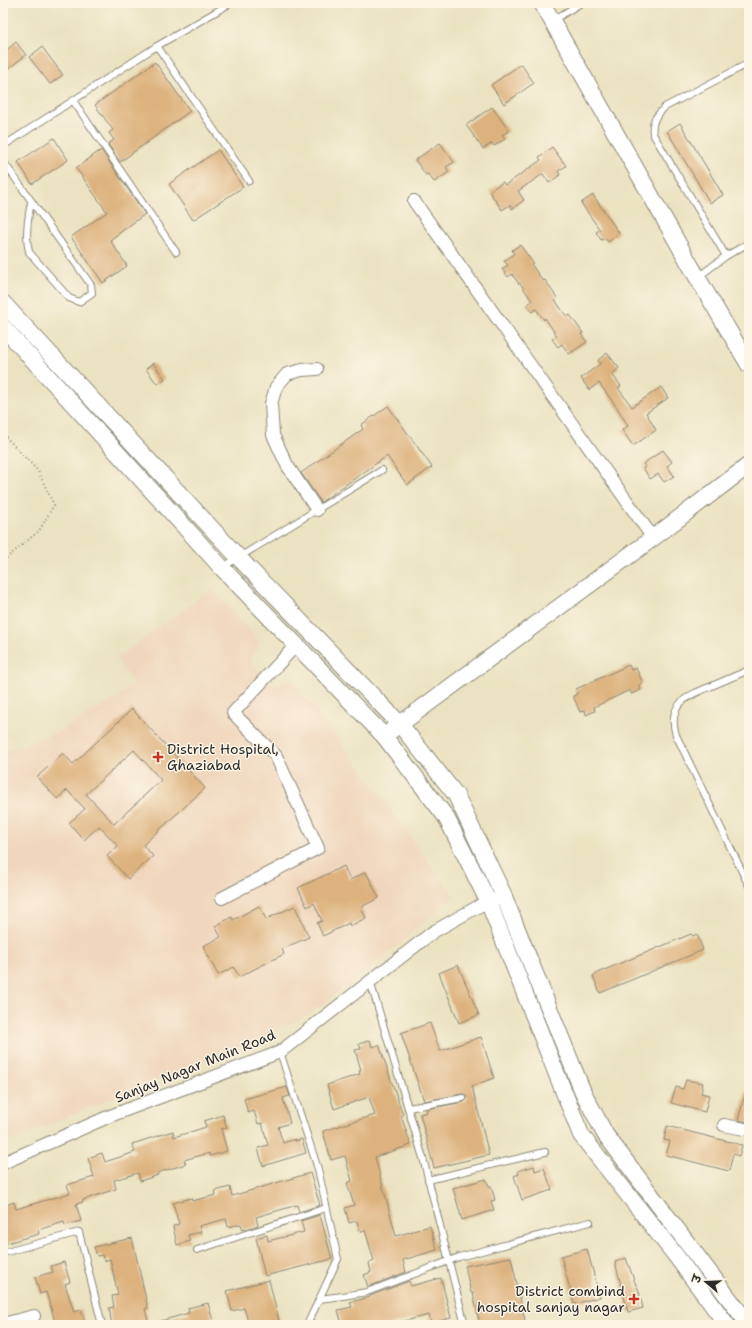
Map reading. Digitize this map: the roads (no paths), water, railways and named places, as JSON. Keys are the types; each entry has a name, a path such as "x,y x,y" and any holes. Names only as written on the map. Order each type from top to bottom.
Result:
{"street":[{"path":"542,3 697,277 749,365"},
{"path":"414,201 653,538"},
{"path":"3,302 239,558 400,723 456,795 505,897 583,1092 605,1134 749,1325"},
{"path":"3,327 222,568 384,736 446,817 488,901 581,1135 676,1256 727,1325"},
{"path":"317,510 287,465 273,435 271,404 276,387 287,374 302,370 318,369"},
{"path":"384,736 653,538 749,465"},
{"path":"222,898 318,848 276,756 233,713 296,645"},
{"name":"Sanjay Nagar Main Road","path":"3,1163 110,1116 280,1052 433,932 488,901 505,897"},
{"path":"724,1125 749,1130"},
{"path":"3,1324 34,1316"}],"lane":[{"path":"3,146 74,102 157,46 231,3"},
{"path":"552,21 581,3"},
{"path":"157,46 249,181"},
{"path":"726,256 671,166 653,134 652,128 653,121 665,107 749,63"},
{"path":"74,102 176,252"},
{"path":"3,161 91,285 92,293 79,302 69,298 29,252 26,243 31,202"},
{"path":"697,277 726,256 749,243"},
{"path":"222,568 382,470"},
{"path":"749,670 691,694 680,704 675,714 673,724 676,735 749,886"},
{"path":"370,981 428,1180 465,1325"},
{"path":"280,1052 318,1169 338,1259 306,1325"},
{"path":"408,1108 463,1098"},
{"path":"428,1180 545,1152"},
{"path":"197,1250 326,1208"},
{"path":"319,1299 367,1292 458,1257 590,1222"},
{"path":"3,1253 79,1232 102,1325"}],"place":[{"name":"District Hospital, Ghaziabad","path":"158,757"},
{"name":"District combind hospital sanjay nagar","path":"634,1299"}]}
